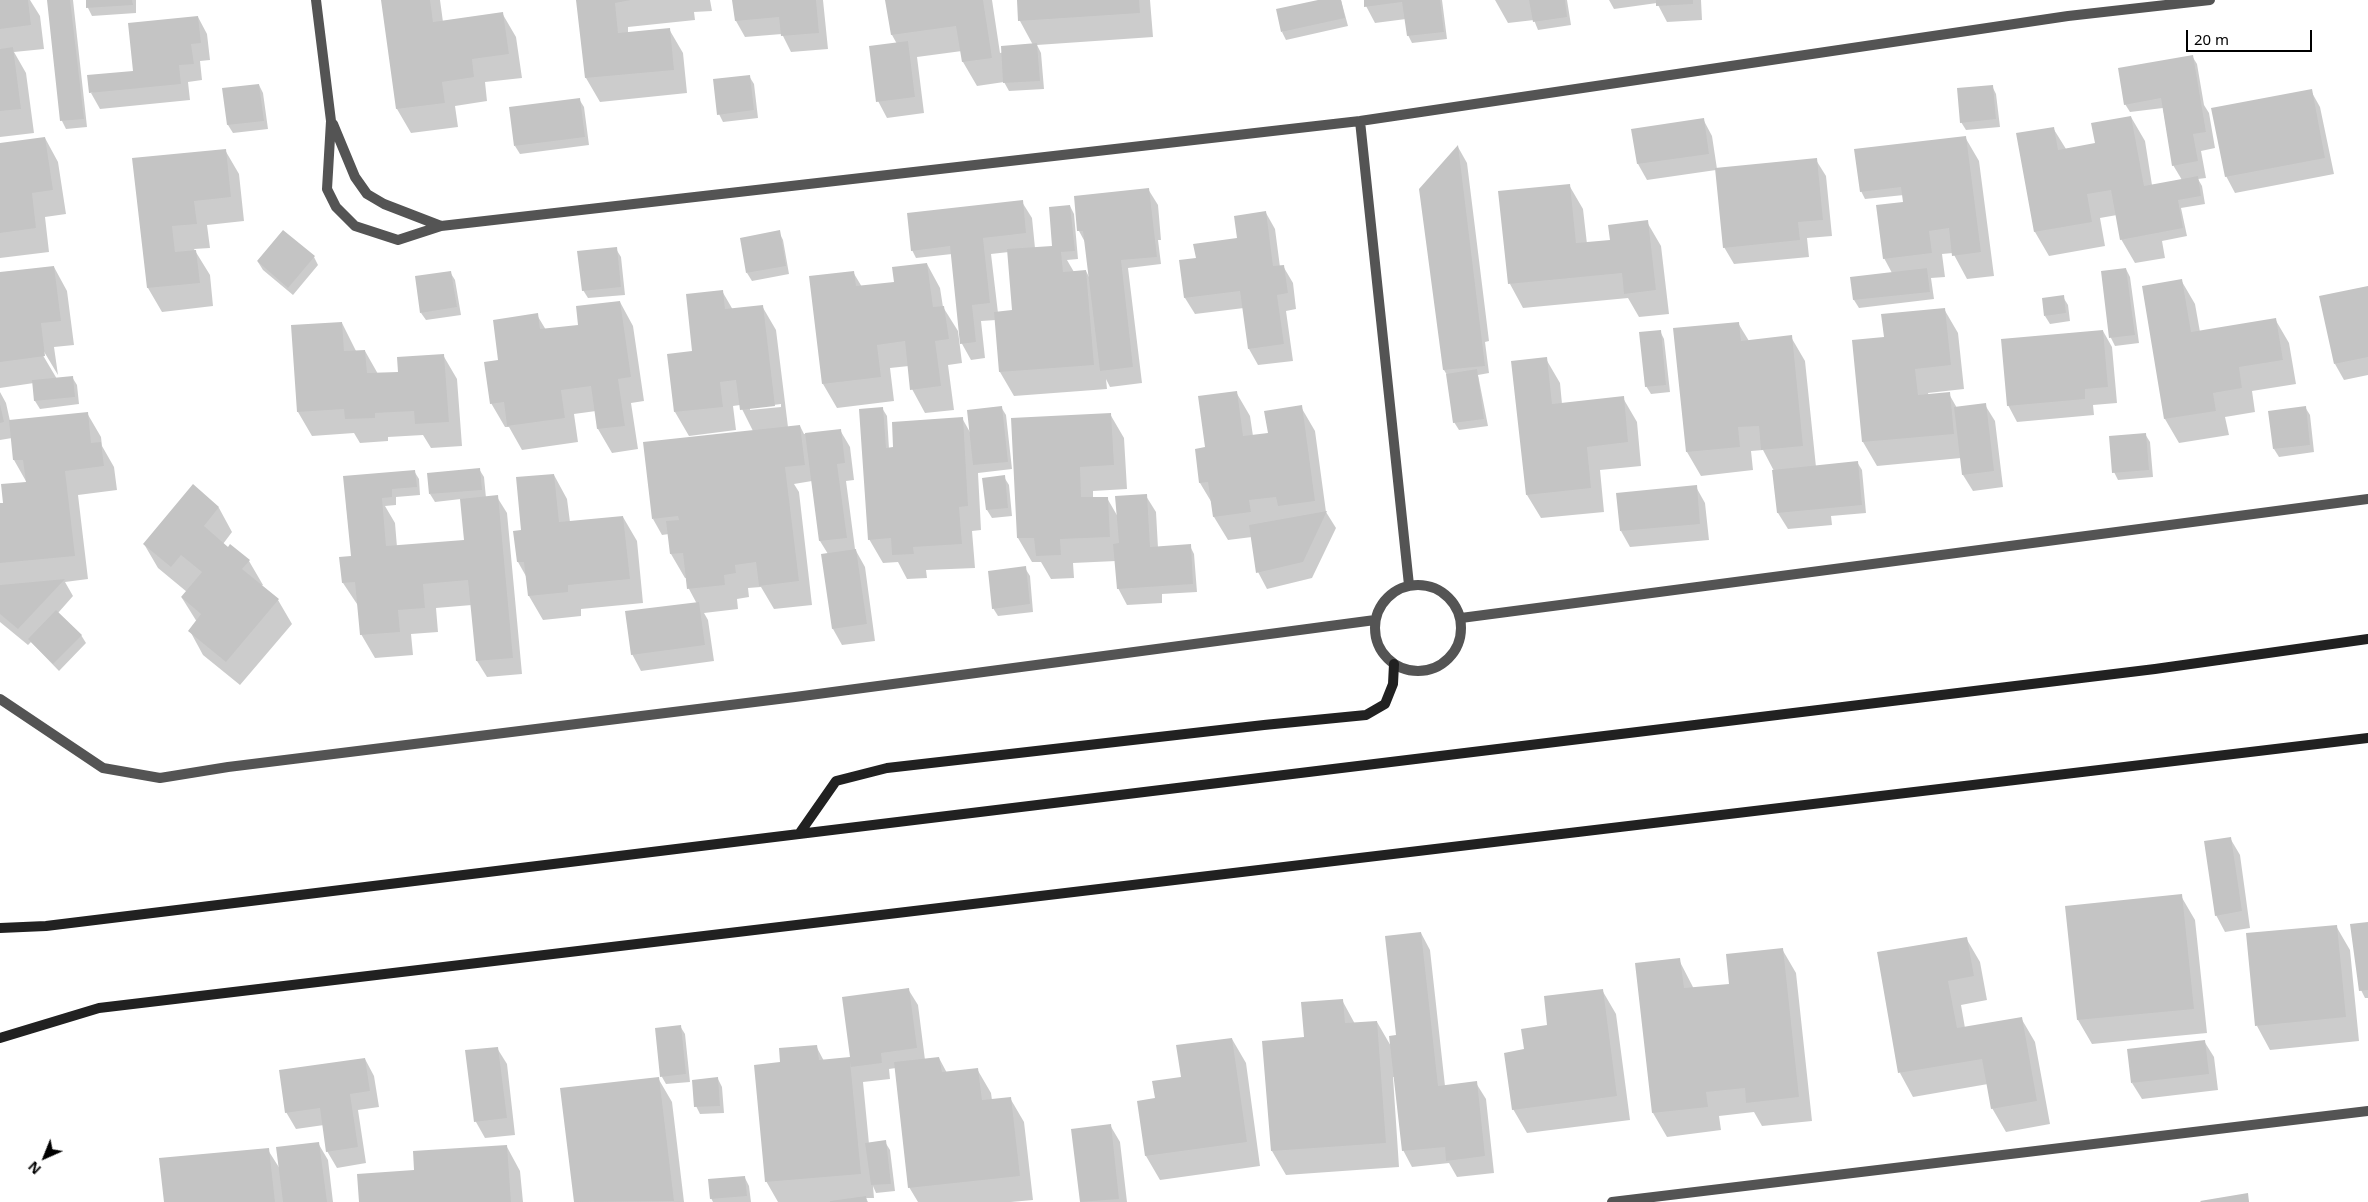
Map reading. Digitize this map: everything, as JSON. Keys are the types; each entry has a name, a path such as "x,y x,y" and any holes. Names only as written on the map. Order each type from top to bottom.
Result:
{"main road":[{"path":"0,928 46,926 2145,670 2368,639"},
{"path":"799,834 836,781 887,768 1264,724 1366,715 1385,704 1393,684 1394,664"},
{"path":"0,1038 99,1008 2368,738"}],"street":[{"path":"316,0 331,121 327,189 336,207 355,226 398,240 441,226 1360,121 2068,16 2210,0"},
{"path":"331,121 355,177 367,194 384,204 441,226"},
{"path":"1360,121 1409,585"},
{"path":"1461,618 2368,499"},
{"path":"1409,585 1426,585 1442,591 1454,603 1461,618 1461,635 1455,651 1443,663 1428,670 1410,671 1394,664 1382,652 1375,637 1375,620 1382,604 1393,592 1409,585"},
{"path":"0,699 103,768 160,778 238,766 804,696 1375,620"},
{"path":"1612,1202 2368,1111"}],"building":[{"path":"0,0 28,0 31,25 0,29"},
{"path":"47,0 70,0 84,119 60,121"},
{"path":"86,0 132,0 133,5 86,8"},
{"path":"381,0 430,0 433,22 503,12 509,54 472,59 474,77 442,82 445,103 396,109"},
{"path":"576,0 631,0 615,3 618,33 670,28 674,70 585,78"},
{"path":"732,0 816,0 819,33 781,36 779,17 735,21"},
{"path":"885,0 983,0 992,58 962,62 956,26 891,35"},
{"path":"1017,0 1139,0 1140,13 1018,21"},
{"path":"1318,0 1341,0 1345,18 1281,32 1276,9"},
{"path":"1364,0 1440,0 1444,32 1407,36 1402,2 1364,7"},
{"path":"1529,0 1565,0 1567,17 1533,22"},
{"path":"1656,0 1693,0 1693,4 1656,6"},
{"path":"198,16 201,43 191,44 194,64 179,65 181,84 89,93 87,75 133,71 128,23"},
{"path":"908,41 915,97 876,102 869,46"},
{"path":"1037,43 1040,81 1003,83 1001,46"},
{"path":"13,47 21,109 0,111 0,49"},
{"path":"2193,55 2206,132 2193,134 2198,161 2172,166 2161,98 2124,105 2118,68"},
{"path":"750,75 754,110 717,115 713,79"},
{"path":"259,84 264,121 227,125 222,88"},
{"path":"1993,85 1996,119 1960,123 1957,88"},
{"path":"2312,89 2325,158 2225,177 2211,108"},
{"path":"580,98 585,137 514,146 509,107"},
{"path":"2131,116 2144,186 2198,176 2201,196 2178,200 2183,228 2120,240 2111,190 2087,194 2092,222 2034,232 2016,133 2054,127 2058,150 2095,143 2091,123"},
{"path":"1704,118 1709,154 1637,164 1631,129"},
{"path":"1966,136 1981,252 1952,256 1949,228 1929,231 1932,253 1883,259 1876,205 1903,202 1901,187 1860,192 1854,149"},
{"path":"45,137 53,190 32,193 36,228 0,233 0,143"},
{"path":"1458,145 1485,366 1443,370 1419,189"},
{"path":"226,149 231,197 194,201 197,224 172,226 175,252 196,250 200,283 147,288 132,158"},
{"path":"1817,158 1823,220 1798,222 1800,240 1723,248 1715,168"},
{"path":"1570,184 1576,243 1610,240 1608,225 1648,220 1656,290 1624,294 1622,273 1508,284 1498,191"},
{"path":"1149,188 1157,257 1121,260 1133,367 1100,371 1083,231 1077,231 1074,196"},
{"path":"1023,200 1026,233 983,238 990,303 972,305 976,342 960,344 950,246 911,251 907,213"},
{"path":"1070,205 1075,251 1061,252 1063,272 1086,270 1094,365 999,372 994,312 1012,310 1007,249 1052,246 1049,207"},
{"path":"1266,211 1273,266 1284,265 1288,293 1277,295 1284,344 1248,349 1240,291 1184,298 1179,260 1196,258 1193,244 1237,238 1234,216"},
{"path":"283,230 315,256 288,288 257,261"},
{"path":"780,230 786,266 746,273 740,238"},
{"path":"617,247 621,287 582,291 577,251"},
{"path":"927,263 933,307 944,306 949,339 935,341 941,386 910,390 905,341 877,345 881,377 822,384 809,276 854,271 856,286 894,282 892,267"},
{"path":"54,266 61,321 41,323 45,356 0,362 0,272"},
{"path":"1927,268 1930,292 1853,300 1850,277"},
{"path":"2126,268 2135,335 2109,338 2101,271"},
{"path":"451,271 457,307 420,313 415,276"},
{"path":"2182,279 2191,332 2276,318 2283,360 2239,367 2242,388 2213,393 2216,411 2164,419 2142,286"},
{"path":"2368,286 2368,357 2334,364 2319,296"},
{"path":"723,290 725,309 763,305 775,406 740,410 736,380 720,382 723,407 674,412 667,354 692,351 686,294"},
{"path":"2064,295 2066,313 2044,316 2042,298"},
{"path":"620,301 631,377 618,379 625,426 597,429 591,386 561,390 565,418 507,426 504,402 490,404 484,362 498,360 493,320 538,313 540,329 578,325 576,306"},
{"path":"1945,308 1951,365 1915,369 1918,395 1950,392 1954,434 1862,442 1852,340 1884,337 1881,314"},
{"path":"342,322 344,351 365,350 367,373 398,372 397,357 444,354 449,422 415,424 414,411 375,413 375,418 345,419 344,409 297,412 291,325"},
{"path":"1739,322 1741,341 1792,335 1803,446 1761,450 1759,426 1738,427 1740,447 1686,452 1673,328"},
{"path":"1661,330 1666,385 1645,387 1639,332"},
{"path":"2103,330 2108,387 2085,389 2085,399 2007,406 2001,339"},
{"path":"1547,357 1552,404 1624,396 1628,442 1587,447 1591,488 1526,495 1511,361"},
{"path":"1477,369 1484,419 1453,423 1446,374"},
{"path":"73,376 75,397 34,401 32,380"},
{"path":"1237,391 1243,436 1268,433 1264,411 1302,405 1315,501 1278,506 1276,497 1249,500 1251,512 1213,517 1208,482 1199,483 1195,449 1205,447 1198,396"},
{"path":"1986,403 1994,471 1962,475 1954,407"},
{"path":"0,404 4,422 0,423"},
{"path":"1002,406 1008,462 973,465 967,410"},
{"path":"2306,406 2310,445 2273,449 2268,411"},
{"path":"883,407 886,448 893,447 892,422 963,417 968,506 959,507 962,544 913,547 914,554 892,555 891,538 868,540 859,409"},
{"path":"88,412 91,443 101,442 104,466 65,471 75,556 0,563 0,503 3,503 1,484 26,482 23,460 13,460 9,420"},
{"path":"1111,413 1114,465 1080,467 1081,497 1108,497 1110,537 1060,539 1061,555 1036,556 1034,538 1017,538 1011,418"},
{"path":"800,425 805,465 785,467 799,581 759,586 756,562 735,565 736,573 724,575 725,585 687,589 683,553 670,554 666,521 679,520 678,516 652,519 643,442"},
{"path":"841,429 845,463 837,464 847,538 819,541 805,433"},
{"path":"2146,433 2149,470 2112,473 2109,436"},
{"path":"1858,461 1862,505 1777,513 1772,470"},
{"path":"480,468 482,490 429,494 427,473"},
{"path":"415,470 417,487 392,489 392,497 382,498 386,546 464,540 460,499 498,495 513,658 476,661 468,580 423,584 425,608 398,610 400,632 360,635 355,582 342,583 339,557 351,556 343,476"},
{"path":"554,474 559,522 623,516 630,579 568,585 568,592 528,596 524,562 517,562 513,531 521,530 516,477"},
{"path":"1005,475 1008,508 986,510 982,478"},
{"path":"193,484 219,507 204,526 228,547 230,544 250,560 242,569 279,599 226,662 188,631 201,614 181,597 202,572 181,555 171,567 143,544"},
{"path":"1697,485 1700,524 1620,531 1616,493"},
{"path":"1147,494 1150,547 1191,544 1193,584 1117,589 1113,544 1119,543 1115,496"},
{"path":"1327,511 1303,562 1256,573 1249,525"},
{"path":"856,549 867,624 832,629 821,554"},
{"path":"1026,566 1030,604 992,609 988,571"},
{"path":"65,579 18,629 0,614 0,585"},
{"path":"699,602 705,645 631,655 625,611"},
{"path":"56,610 82,635 53,664 28,639"},
{"path":"2231,837 2242,911 2215,916 2204,841"},
{"path":"2182,894 2194,1009 2077,1020 2065,906"},
{"path":"2368,922 2368,990 2359,991 2350,924"},
{"path":"2337,925 2346,1017 2255,1026 2246,933"},
{"path":"1421,932 1438,1086 1477,1081 1485,1156 1446,1161 1445,1147 1402,1151 1389,1036 1396,1035 1385,936"},
{"path":"1967,937 1974,976 1948,981 1957,1028 2022,1017 2037,1101 1991,1109 1982,1059 1898,1073 1877,952"},
{"path":"1783,948 1799,1097 1746,1103 1745,1088 1706,1092 1708,1107 1652,1113 1635,963 1680,958 1684,988 1729,984 1726,954"},
{"path":"909,988 917,1048 881,1053 882,1063 851,1067 850,1061 861,1174 765,1182 754,1065 780,1062 779,1048 817,1045 819,1060 850,1057 842,997"},
{"path":"1603,989 1617,1096 1512,1110 1504,1053 1524,1049 1521,1029 1547,1025 1544,996"},
{"path":"1343,999 1345,1023 1377,1021 1386,1143 1271,1151 1262,1041 1304,1037 1301,1002"},
{"path":"681,1025 686,1074 660,1077 655,1028"},
{"path":"1232,1038 1247,1142 1145,1156 1137,1101 1155,1098 1152,1081 1181,1077 1176,1045"},
{"path":"2205,1040 2209,1074 2131,1083 2127,1049"},
{"path":"498,1047 507,1118 474,1122 465,1050"},
{"path":"939,1057 942,1072 978,1068 982,1100 1011,1097 1020,1176 908,1188 894,1062"},
{"path":"365,1058 370,1091 350,1094 358,1147 326,1152 320,1108 285,1113 279,1070"},
{"path":"659,1077 674,1201 574,1202 560,1088"},
{"path":"718,1077 720,1106 694,1107 692,1080"},
{"path":"1111,1124 1119,1199 1080,1202 1071,1129"},
{"path":"886,1140 891,1184 871,1185 865,1143"},
{"path":"319,1142 327,1202 283,1202 276,1147"},
{"path":"507,1145 511,1202 359,1202 357,1174 414,1170 413,1151"},
{"path":"269,1148 275,1202 164,1202 159,1158"},
{"path":"745,1176 747,1196 710,1199 708,1179"},
{"path":"2248,1193 2249,1202 2200,1201"},
{"path":"866,1196 867,1202 830,1202 830,1201"}]}
